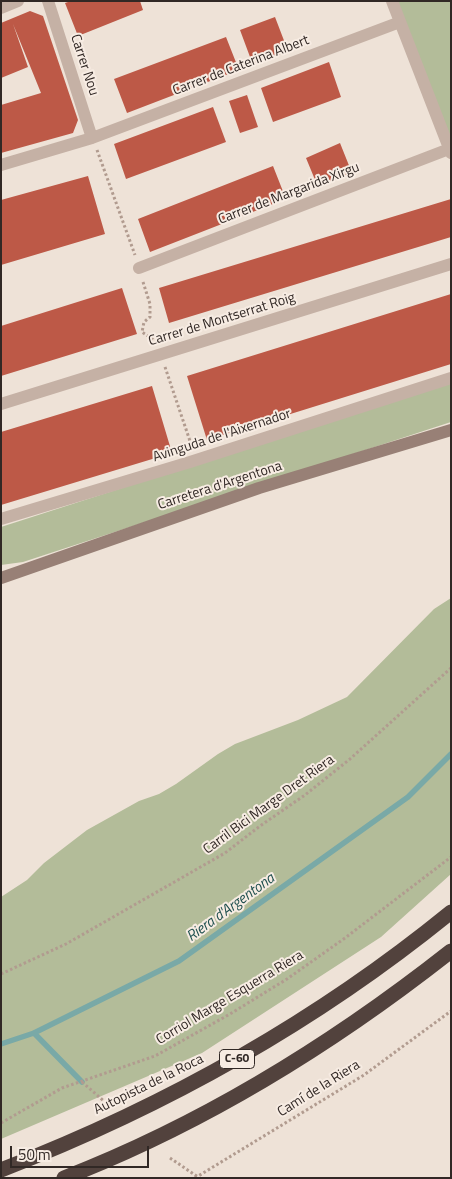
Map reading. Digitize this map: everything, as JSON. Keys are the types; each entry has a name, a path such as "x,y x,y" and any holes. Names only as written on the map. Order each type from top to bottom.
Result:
{"highway":[{"name":"Autopista de la Roca","path":"1,1170 80,1138 165,1098 239,1058 326,1005 415,941 451,912"},
{"name":"C-60","path":"64,1178 171,1130 254,1086 341,1032 451,951"}],"street":[{"path":"1,8 18,1"},
{"name":"Carrer Nou","path":"48,1 92,138"},
{"path":"392,1 450,151"},
{"name":"Carrer de Caterina Albert","path":"1,165 92,138 400,22"},
{"name":"Carrer de Margarida Xirgu","path":"139,268 450,151"},
{"name":"Carrer de Montserrat Roig","path":"1,404 451,264"},
{"name":"Avinguda de l'Aixernador","path":"1,519 197,460 451,378"},
{"name":"Carretera d'Argentona","path":"1,578 259,488 451,430"},
{"path":"1,571 26,568"}],"path":[{"path":"92,138 150,304 150,317 144,322 142,332 154,340 161,340 166,343 164,354 197,460"},
{"name":"Carril Bici Marge Dret Riera","path":"1,974 66,944 225,853 305,795 350,759 451,668"},
{"name":"Corriol Marge Esquerra Riera","path":"1,1123 62,1088 155,1056 230,1014 338,943 451,858"},
{"name":"Camí de la Riera","path":"197,1177 364,1075 451,1011"},
{"path":"82,1082 105,1102"},
{"path":"170,1158 197,1177"}],"green space":[{"path":"397,1 451,1 451,139"},
{"path":"451,382 451,422 23,562 1,565 1,527"},
{"path":"451,598 451,874 381,937 202,1053 1,1139 1,897 27,880 44,863 87,830 139,801 159,794 235,744 298,720 347,697 434,609"}],"building":[{"path":"71,1 140,1 143,10 78,36 65,3"},
{"path":"30,11 43,16 78,120 73,133 1,153 1,105 41,93 13,24 28,67 1,78 1,23"},
{"path":"275,17 288,51 253,65 240,30"},
{"path":"226,37 239,70 127,113 114,79"},
{"path":"329,62 341,97 273,122 261,88"},
{"path":"247,95 258,127 240,133 229,101"},
{"path":"213,107 226,142 126,179 114,144"},
{"path":"340,143 352,173 318,187 306,158"},
{"path":"273,166 286,199 150,252 138,219"},
{"path":"88,176 105,234 1,265 1,200"},
{"path":"451,199 451,237 169,323 159,288"},
{"path":"122,288 137,334 1,376 1,326"},
{"path":"451,294 451,364 207,440 187,376"},
{"path":"152,386 172,453 1,505 1,432"}],"waterway":[{"name":"Riera d'Argentona","path":"1,1044 34,1033 179,961 408,797 451,754"},
{"path":"34,1033 82,1082"}]}
